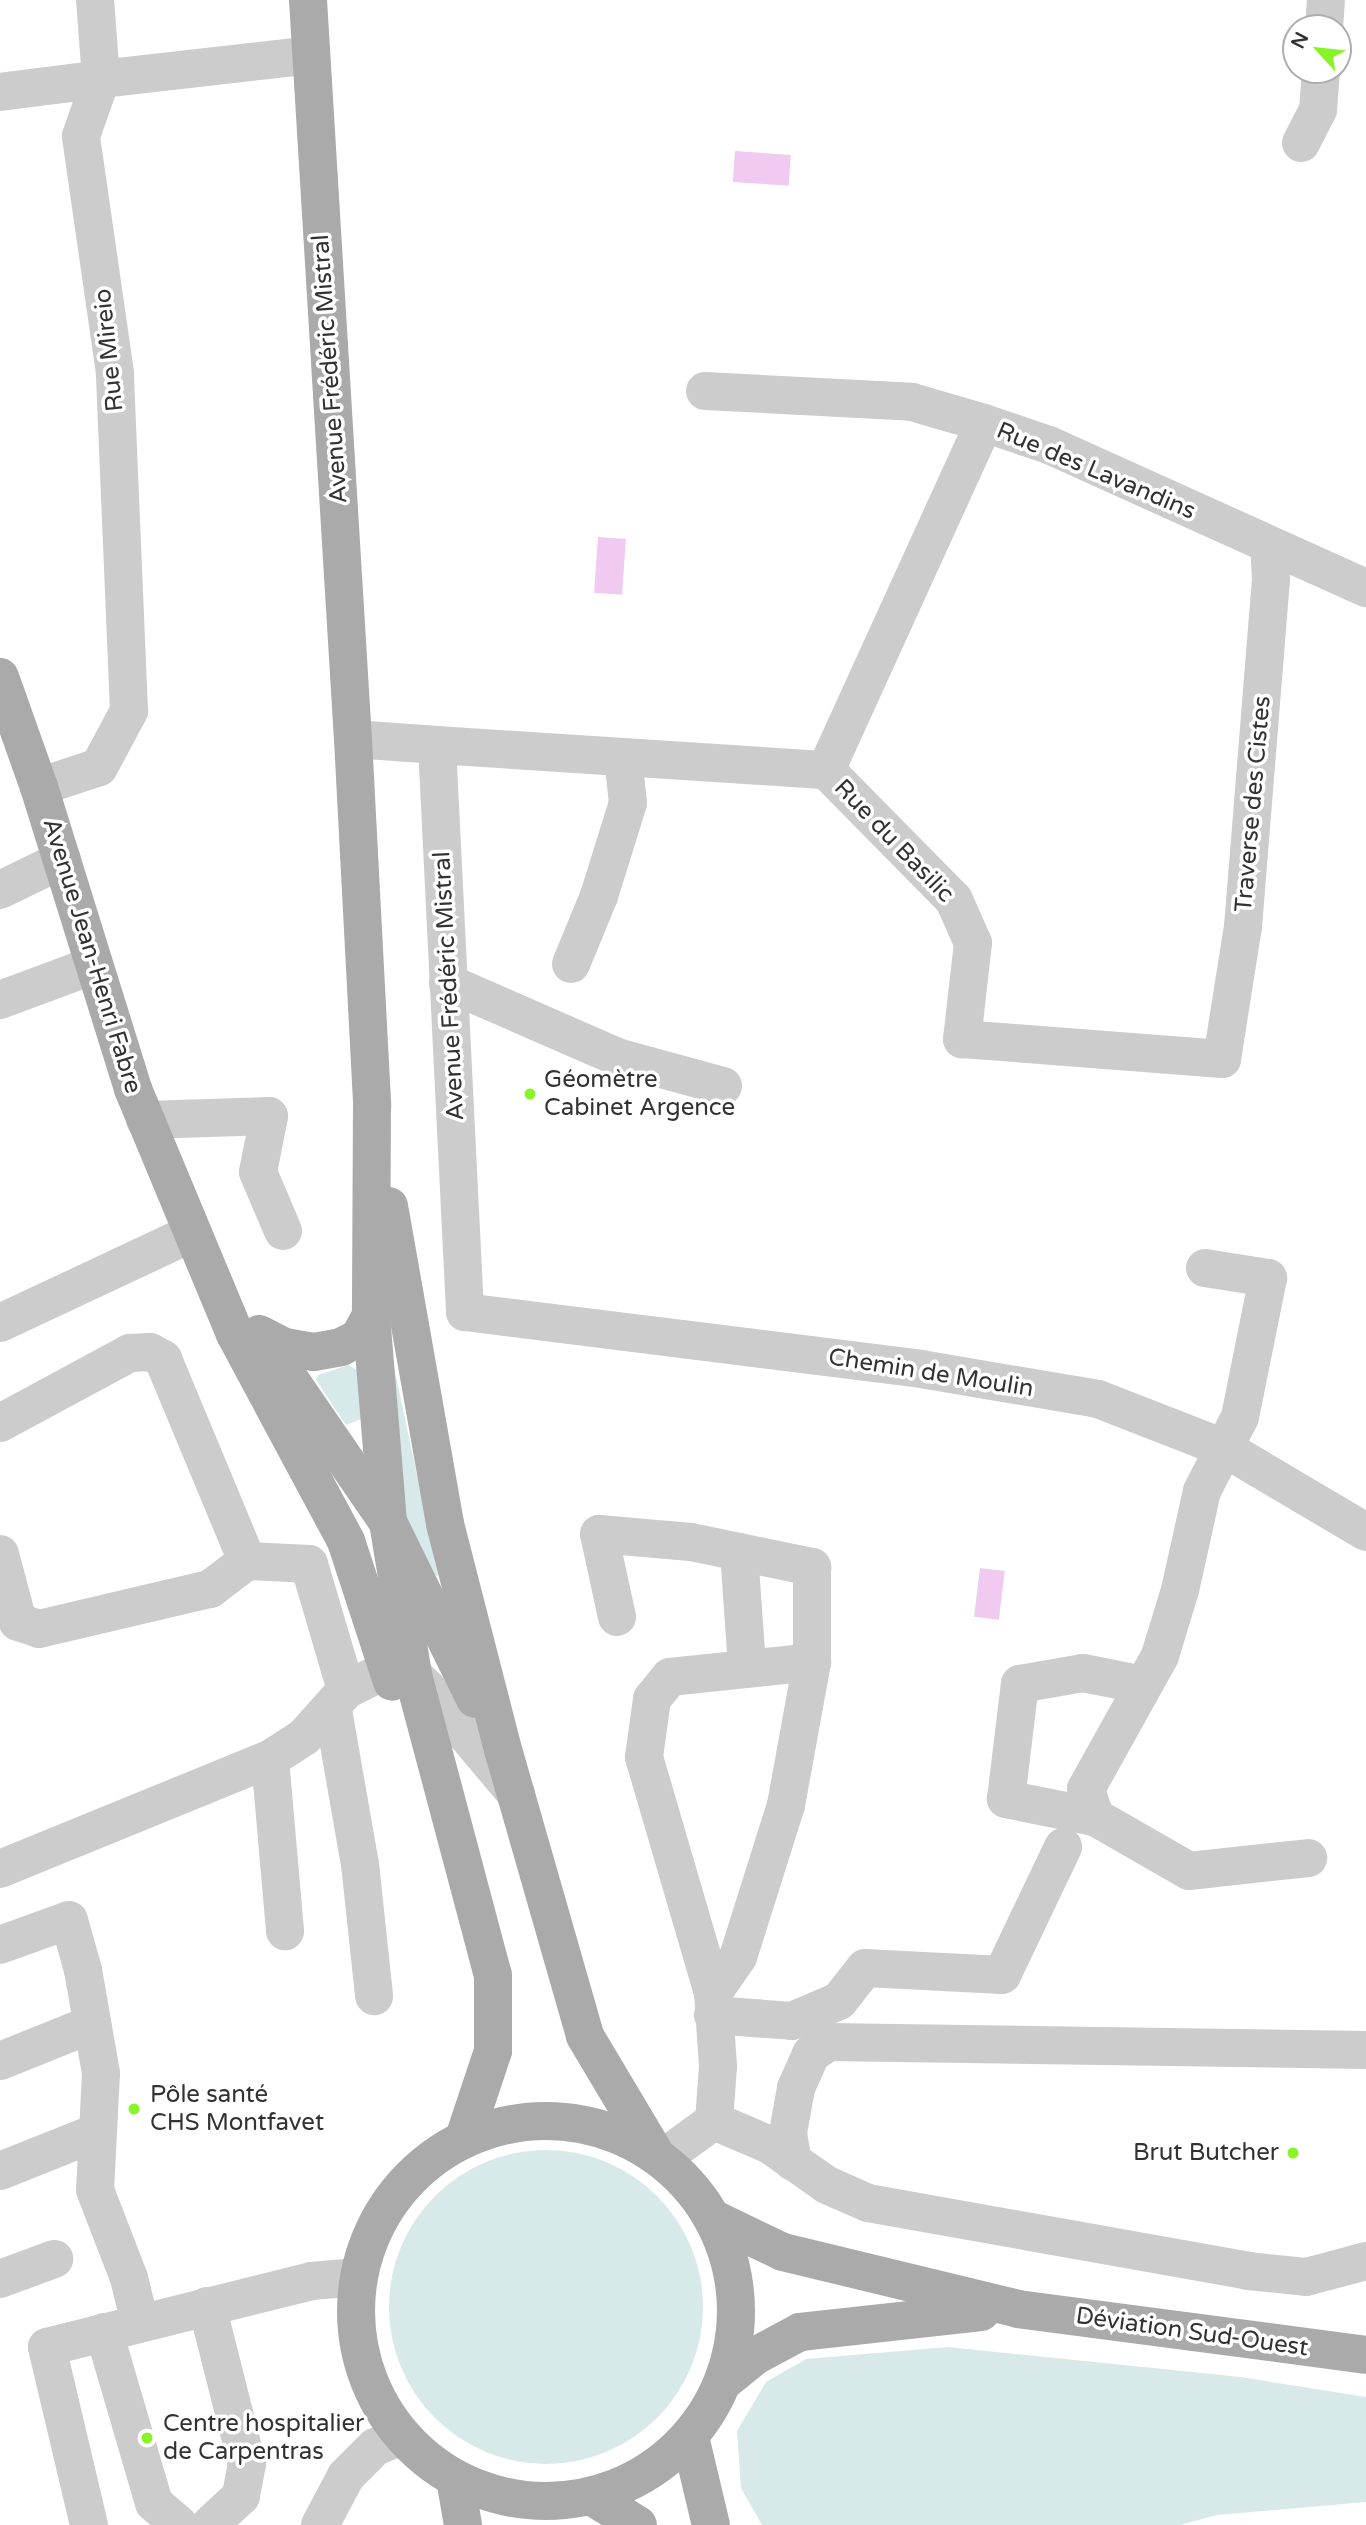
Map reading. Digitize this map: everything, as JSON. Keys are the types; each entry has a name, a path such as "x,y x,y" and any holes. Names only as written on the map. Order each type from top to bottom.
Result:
{"main road":[{"name":"Avenue Frédéric Mistral","path":"308,0 353,739 372,1107"},
{"name":"Avenue Jean-Henri Fabre","path":"0,677 39,787 145,1120 192,1233"},
{"path":"372,1107 371,1315 400,1672"},
{"path":"372,1107 445,1524 504,1753 585,2036 613,2090 659,2156 692,2186 714,2219 734,2272 737,2327 723,2382 690,2437 628,2483 591,2496 545,2502 499,2496 455,2479 402,2436 378,2401 362,2362 355,2320 358,2277 371,2234 394,2195 426,2162 464,2138 512,2122 561,2120 611,2130 659,2156"},
{"path":"192,1233 388,1522 504,1753"},
{"path":"192,1233 235,1334 346,1541 400,1672 494,1975 496,2012 488,2073 464,2138"},
{"path":"259,1334 285,1347 304,1350 341,1347 359,1338 371,1315"},
{"path":"714,2219 783,2252 1018,2309"},
{"path":"723,2382 755,2356 800,2332 902,2317 1018,2309"},
{"name":"Déviation Sud-Ouest","path":"1018,2309 1366,2356"},
{"path":"690,2437 711,2525"},
{"path":"455,2479 463,2525"},
{"path":"591,2496 638,2525"}],"street":[{"path":"95,0 102,79"},
{"path":"0,92 311,55"},
{"name":"Rue Mireio","path":"39,787 99,767 129,711 115,373 81,136 102,79"},
{"path":"1301,143 1318,110 1320,84"},
{"path":"705,391 912,402 984,423"},
{"name":"Rue des Lavandins","path":"826,770 984,423 1049,445 1269,547 1366,588"},
{"name":"Traverse des Cistes","path":"1223,1059 1242,926 1271,580 1269,547"},
{"path":"353,739 437,745"},
{"name":"Rue du Basilic","path":"437,745 826,770 954,900 973,943 962,1039 1223,1059"},
{"name":"Avenue Frédéric Mistral","path":"437,745 465,1312"},
{"path":"571,964 599,895 628,803 624,757"},
{"path":"0,890 61,860"},
{"path":"0,999 94,965"},
{"path":"448,983 617,1057 723,1086"},
{"path":"145,1120 270,1116 258,1172 282,1231"},
{"path":"0,1323 192,1233"},
{"path":"1095,1817 1086,1788 1160,1656 1180,1590 1202,1491 1240,1417 1268,1278 1205,1268"},
{"name":"Chemin de Moulin","path":"465,1312 921,1369 1098,1399 1224,1448 1365,1526"},
{"path":"0,1423 130,1353 150,1352 163,1359 247,1560"},
{"path":"617,1617 599,1534 691,1542 811,1567 812,1662 786,1805 738,1958 713,2004"},
{"path":"740,1552 747,1666"},
{"path":"0,1554 18,1622 39,1629 209,1589 247,1560 309,1564 339,1700 374,1996"},
{"path":"714,2121 718,2066 713,2004 644,1757 652,1699 670,1677 747,1666 812,1662"},
{"path":"0,1869 270,1759 339,1700 400,1672 458,1720 519,1798"},
{"path":"1143,1685 1083,1673 1020,1684 1006,1798 1095,1817 1189,1871 1308,1858"},
{"path":"270,1759 285,1931"},
{"path":"713,2004 792,2021 839,2001 865,1968 1002,1975 1063,1847"},
{"path":"0,1945 69,1920 101,2073 95,2190 129,2278 140,2323"},
{"path":"0,2060 92,2024"},
{"path":"793,2162 788,2133 796,2088 811,2054 829,2042 1366,2050"},
{"path":"659,2156 714,2121"},
{"path":"714,2121 770,2145 793,2162 868,2203 966,2224 1306,2277 1366,2261"},
{"path":"0,2171 98,2133"},
{"path":"0,2279 54,2259"},
{"path":"89,2525 47,2347 311,2281 358,2277"},
{"path":"207,2306 247,2465 241,2496 210,2525"},
{"path":"104,2332 154,2503 179,2525"},
{"path":"320,2525 346,2476 375,2447 402,2436"}],"shaded area":[{"path":"735,151 791,155 789,186 733,182"},
{"path":"598,537 626,539 622,595 594,593"},
{"path":"392,1357 438,1575 436,1576 406,1518"},
{"path":"349,1365 358,1371 361,1419 346,1425 316,1380 318,1375"},
{"path":"980,1568 1005,1571 999,1620 974,1617"},
{"path":"546,2150 577,2153 606,2162 633,2177 657,2196 676,2220 691,2247 700,2276 703,2307 700,2338 691,2367 676,2394 657,2418 633,2437 606,2452 577,2461 546,2464 515,2461 486,2452 459,2437 435,2418 416,2394 401,2367 392,2338 389,2307 392,2276 401,2247 416,2220 435,2196 459,2177 486,2162 515,2153"},
{"path":"948,2347 1241,2377 1366,2397 1366,2502 1217,2515 1180,2525 762,2525 741,2488 737,2431 766,2382 806,2359"}],"place":[{"name":"Géomètre Cabinet Argence","path":"530,1094"},
{"name":"Pôle santé CHS Montfavet","path":"134,2109"},
{"name":"Brut Butcher","path":"1293,2153"},
{"name":"Centre hospitalier de Carpentras","path":"147,2438"}]}
